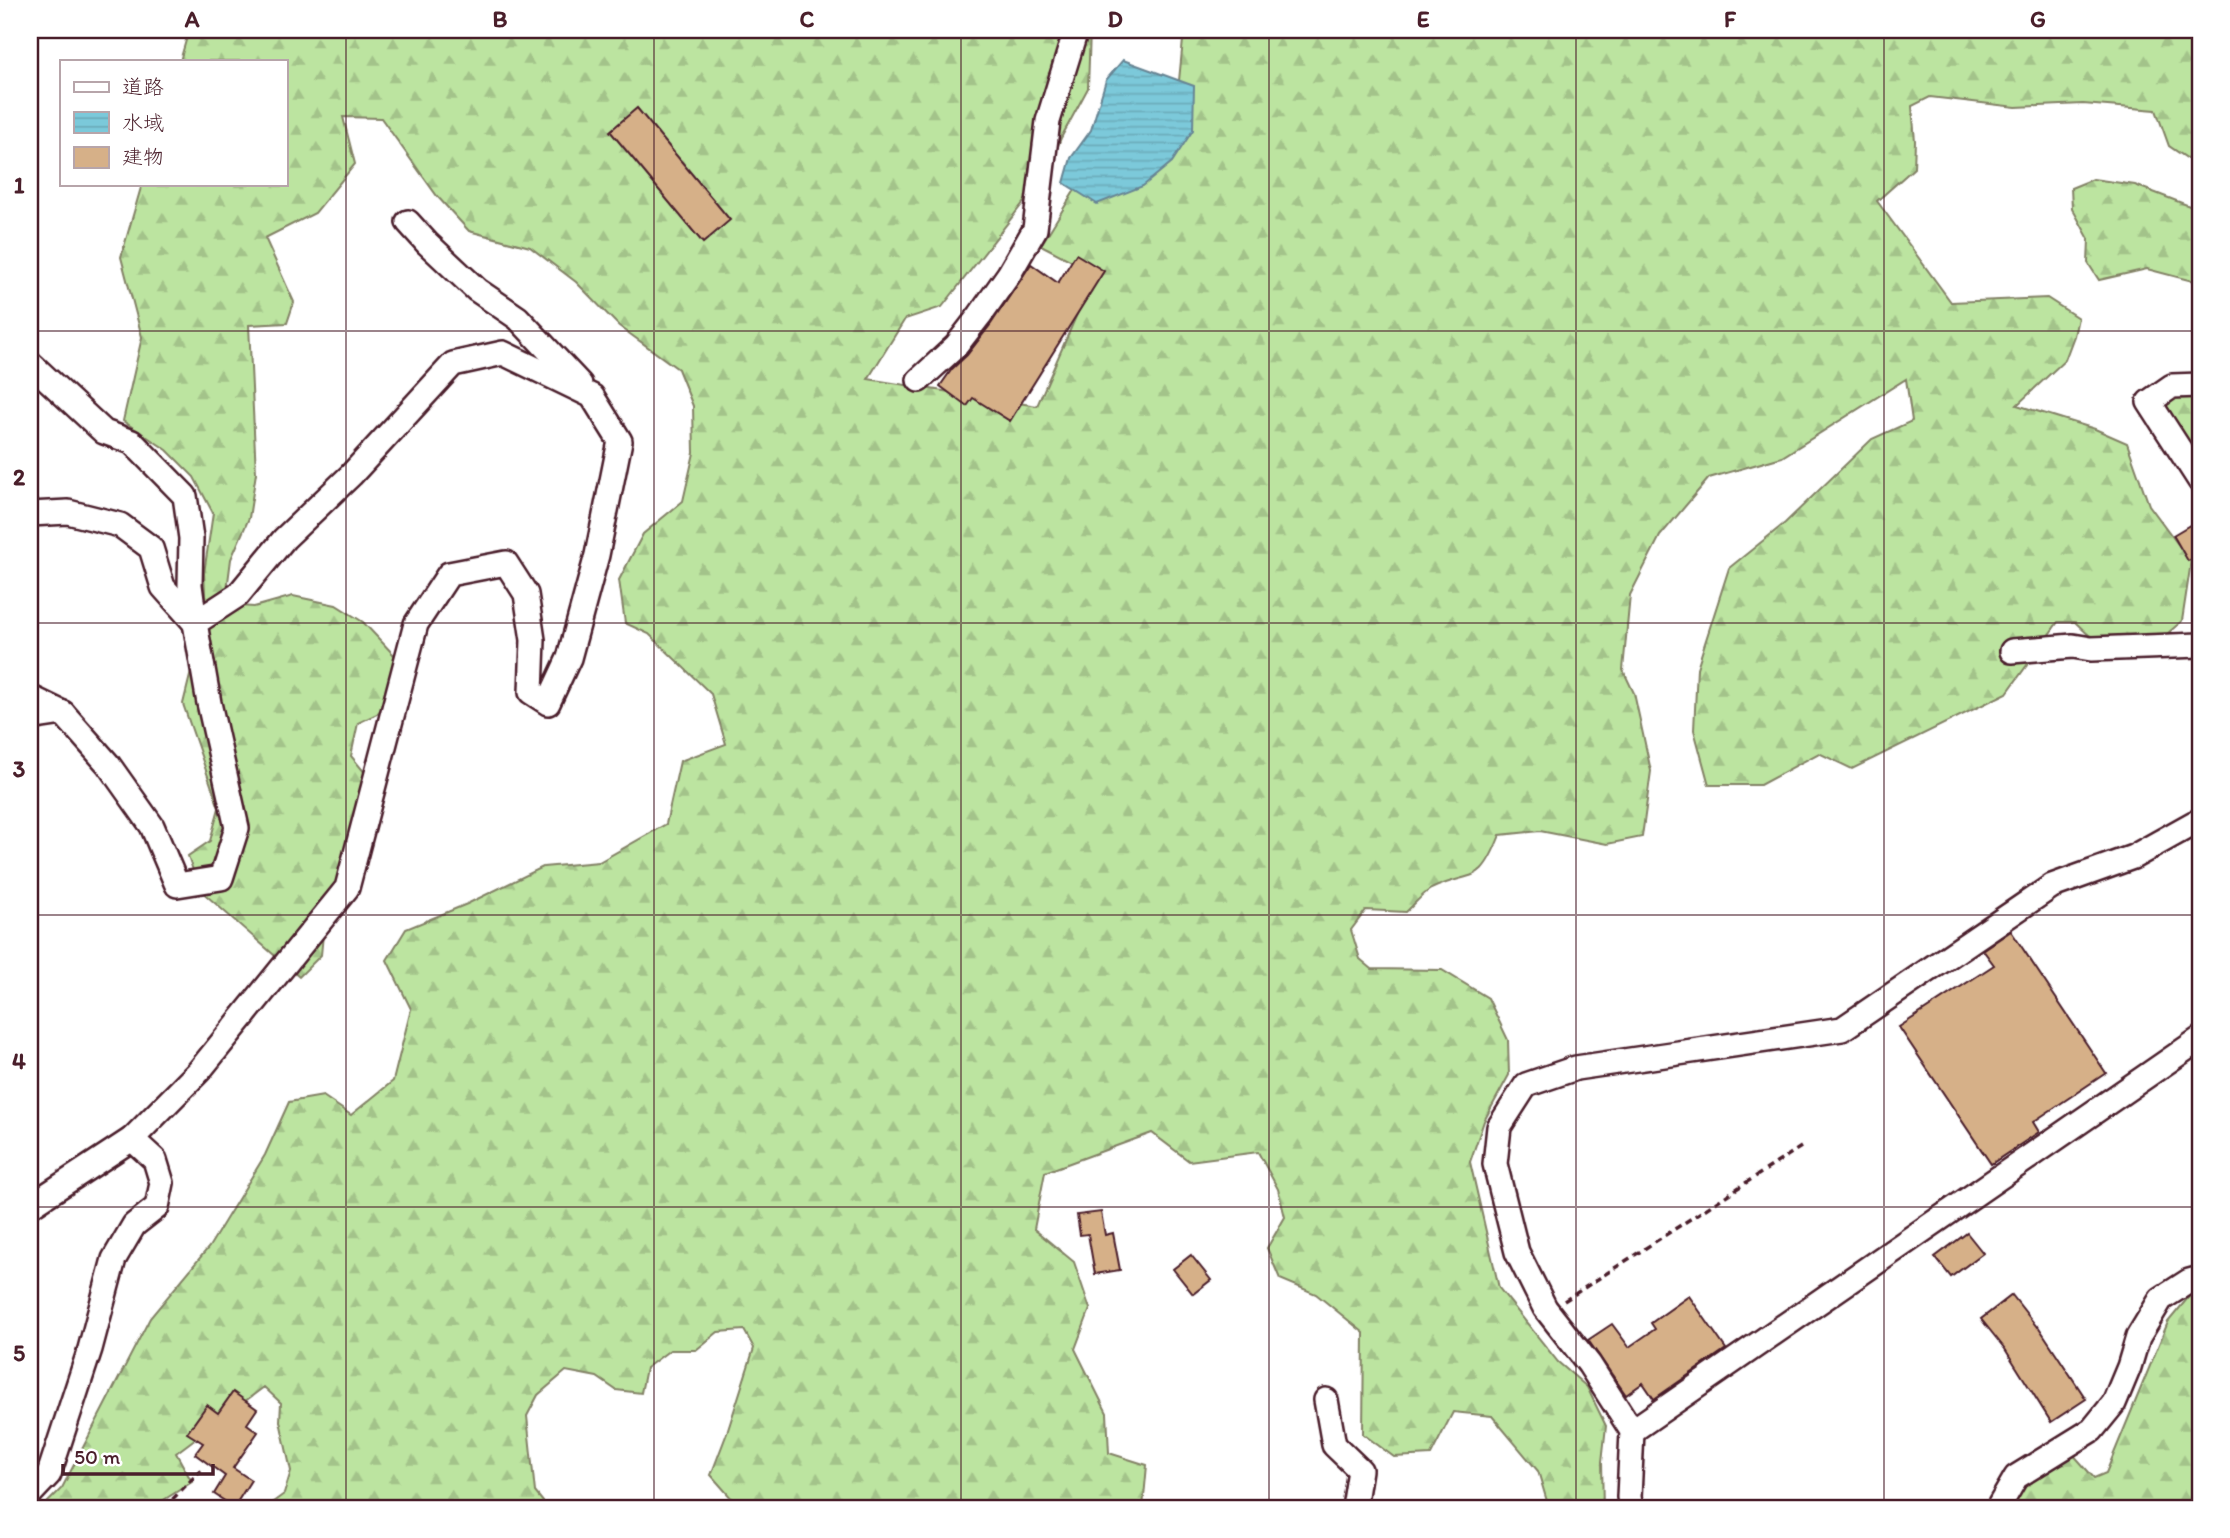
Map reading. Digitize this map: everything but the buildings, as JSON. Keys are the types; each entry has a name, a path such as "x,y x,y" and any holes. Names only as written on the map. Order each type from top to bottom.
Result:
{"street":[{"path":"919,380 956,346 980,316 1035,229 1048,121 1076,30"},
{"path":"30,1206 132,1139 200,1070 347,888 415,624 449,574 506,563 526,594 533,640 531,692 548,703 569,658 590,581 621,441 592,396 518,318 477,290 408,222"},
{"path":"195,622 238,595 284,539 351,475 453,364 503,353 592,396"},
{"path":"30,363 104,432 132,442 185,496 191,538 190,585 195,622 209,704 237,828 220,878 177,885 152,827 108,764 63,713 30,696"},
{"path":"2200,385 2172,386 2149,402 2200,481"},
{"path":"30,514 68,512 120,525 151,548 163,587 195,622"},
{"path":"2012,651 2073,646 2091,649 2200,645"},
{"path":"30,718 63,713"},
{"path":"1631,1508 1629,1497 1632,1431 1588,1364 1548,1311 1517,1252 1495,1164 1499,1127 1527,1085 1576,1068 1842,1029 2052,886 2133,858 2193,823 2200,822"},
{"path":"1632,1431 2200,1039"},
{"path":"30,1494 49,1474 90,1349 114,1259 134,1225 157,1206 162,1183 155,1160 132,1139"},
{"path":"1998,1508 2016,1477 2092,1430 2114,1403 2138,1337 2161,1299 2189,1281 2200,1278"},
{"path":"1326,1400 1334,1445 1360,1470 1354,1508"}],"path":[{"path":"1548,1311 1801,1147"},
{"path":"164,1508 201,1470"}],"green space":[{"path":"189,30 1090,30 1088,88 1061,138 1049,170 942,307 905,319 868,379 1037,406 1095,273 1041,245 1078,185 1176,111 1184,30 2200,30 2200,167 2169,146 2156,110 2083,104 2016,107 1930,97 1912,106 1914,168 1877,201 1951,302 2047,298 2078,318 2065,360 2017,405 2095,429 2127,443 2149,505 2191,562 2182,621 2161,639 2095,641 2075,622 2058,622 2007,693 1852,769 1819,753 1760,785 1709,785 1694,730 1697,668 1729,568 1785,523 1872,439 1912,421 1906,379 1782,457 1709,478 1660,536 1630,595 1623,670 1634,693 1651,771 1642,837 1607,844 1540,831 1500,835 1486,863 1474,874 1431,889 1406,912 1366,910 1351,930 1360,959 1372,969 1442,970 1488,998 1508,1040 1509,1075 1484,1121 1470,1162 1499,1288 1558,1362 1587,1387 1606,1426 1602,1462 1603,1508 1549,1508 1538,1471 1492,1416 1453,1412 1431,1455 1394,1457 1363,1434 1364,1333 1316,1294 1280,1279 1267,1248 1285,1217 1278,1189 1258,1152 1189,1161 1152,1133 1045,1172 1034,1229 1074,1262 1090,1309 1075,1349 1107,1413 1109,1453 1147,1465 1143,1508 740,1508 711,1475 754,1348 744,1330 718,1332 696,1350 670,1350 646,1368 641,1393 616,1390 597,1377 566,1371 538,1395 527,1416 535,1492 548,1508 265,1508 284,1494 291,1471 280,1421 281,1403 264,1387 176,1453 192,1482 151,1508 42,1508 62,1488 150,1318 209,1247 265,1155 289,1102 323,1096 351,1115 393,1081 411,1009 387,960 406,929 467,904 543,867 599,862 666,824 680,761 726,744 711,694 649,634 625,623 619,580 643,534 683,501 694,453 693,406 678,369 619,326 576,282 530,247 469,231 437,196 381,118 343,117 355,164 315,213 265,238 294,302 287,323 249,325 256,473 249,518 231,559 225,605 254,607 293,596 336,605 363,622 394,655 395,690 377,714 358,723 351,756 371,780 360,836 325,914 321,955 299,977 200,890 188,856 210,841 219,808 183,704 206,611 204,573 213,513 194,477 167,450 123,421 142,337 121,257 141,186 287,186 287,60 180,60"},
{"path":"2093,179 2135,185 2200,210 2200,283 2147,269 2099,280 2088,263 2089,239 2072,208 2071,188"},
{"path":"2173,390 2200,390 2200,479 2154,405"},
{"path":"2200,1292 2200,1508 2015,1508 2023,1480 2072,1453 2094,1478 2106,1473 2168,1322 2192,1293"}],"water":[{"path":"1123,60 1194,86 1193,130 1172,162 1143,186 1097,204 1064,183 1071,158 1091,130 1106,80"}]}
